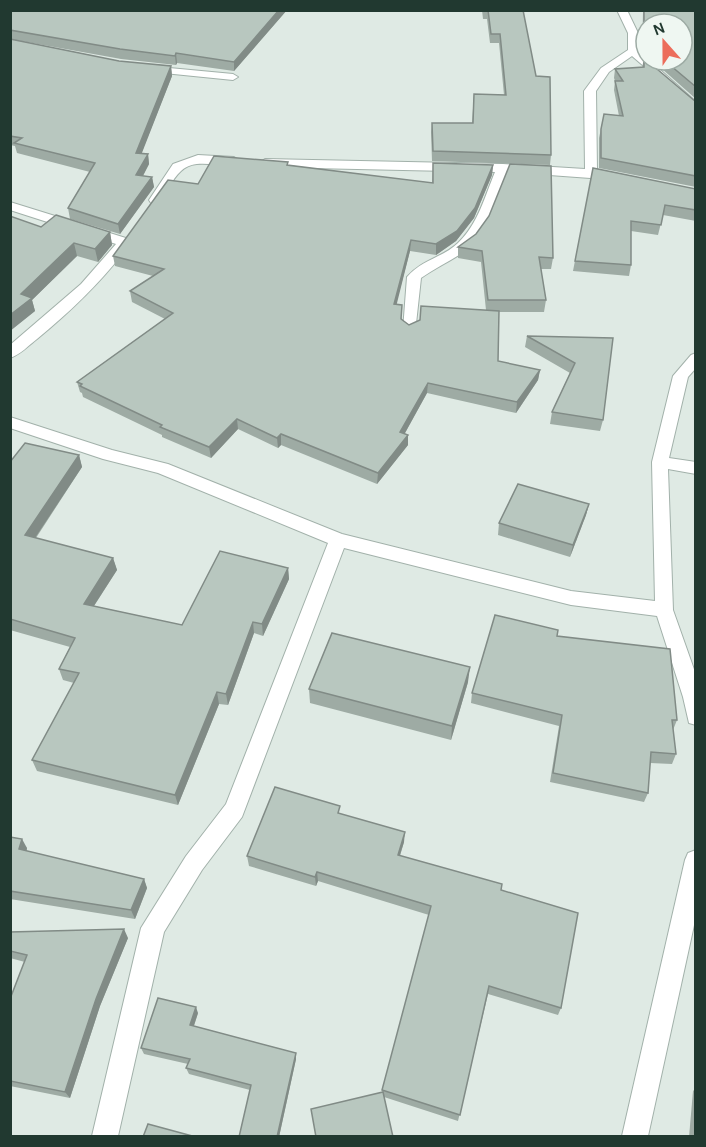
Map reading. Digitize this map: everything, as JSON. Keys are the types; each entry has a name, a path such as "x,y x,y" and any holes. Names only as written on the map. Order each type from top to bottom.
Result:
{"street":[{"path":"622,10 633,33 633,51 696,108"},
{"path":"591,172 590,91 605,70 633,51"},
{"path":"134,68 233,77"},
{"path":"149,208 177,167 198,159 591,172 625,179"},
{"path":"410,330 414,277 434,262 462,248 481,223 503,168"},
{"path":"10,206 127,238 114,258 45,325 10,353"},
{"path":"696,358 681,376 660,462 664,610 693,697 696,717"},
{"path":"10,422 109,455 162,468 338,540 571,598 664,610"},
{"path":"660,462 696,468"},
{"path":"105,1137 153,928 194,863 234,810 338,540"},
{"path":"635,1137 649,1065 696,860"}],"building":[{"path":"10,10 279,10 234,62 176,53 175,56 120,49 10,30"},
{"path":"488,10 523,10 536,76 550,77 551,155 433,151 432,123 473,123 474,94 506,95 500,34 491,34"},
{"path":"644,10 696,10 696,87 678,72 694,72 694,12 644,12"},
{"path":"10,39 119,61 171,66 136,153 148,154 136,175 152,177 118,224 68,208 95,163 14,143 22,138 10,136"},
{"path":"634,68 634,72 661,72 696,102 696,176 601,158 601,129 604,114 623,116 615,81 623,81 615,69"},
{"path":"214,156 288,162 287,165 433,183 433,163 493,165 475,208 457,231 436,244 411,240 394,304 402,305 401,319 409,325 420,320 421,306 499,311 498,361 540,370 517,402 428,383 400,432 408,435 378,473 281,434 277,438 237,419 209,447 160,427 162,425 80,386 82,384 77,382 173,313 130,291 164,269 113,256 168,180 198,184"},
{"path":"510,164 551,166 553,258 539,257 546,300 488,300 482,251 458,247 476,234 489,216"},
{"path":"593,168 696,189 696,210 665,205 661,225 631,221 631,265 575,261"},
{"path":"56,215 110,232 95,249 74,243 21,294 32,298 10,315 10,216 41,227"},
{"path":"527,336 613,338 603,420 552,412 575,363"},
{"path":"25,443 79,455 25,535 113,558 84,604 182,625 220,551 288,568 262,624 253,622 226,694 217,692 175,795 32,760 79,673 59,669 75,638 10,619 10,462"},
{"path":"518,484 589,504 573,545 499,523"},
{"path":"495,615 558,630 557,636 670,649 677,720 672,720 676,754 651,752 648,793 553,773 562,715 472,693"},
{"path":"332,633 470,667 452,726 309,689"},
{"path":"275,787 340,806 338,813 405,832 398,855 502,884 501,890 578,913 561,1008 489,986 460,1115 382,1090 431,906 317,872 315,877 247,856"},
{"path":"10,837 22,839 19,849 144,879 131,910 10,891"},
{"path":"124,929 96,999 65,1092 10,1081 10,999 27,955 10,951 10,932"},
{"path":"158,998 196,1007 190,1025 296,1053 277,1137 239,1137 251,1085 186,1068 190,1059 141,1048"},
{"path":"383,1092 393,1137 316,1137 311,1109"},
{"path":"148,1124 196,1137 143,1137"}]}
